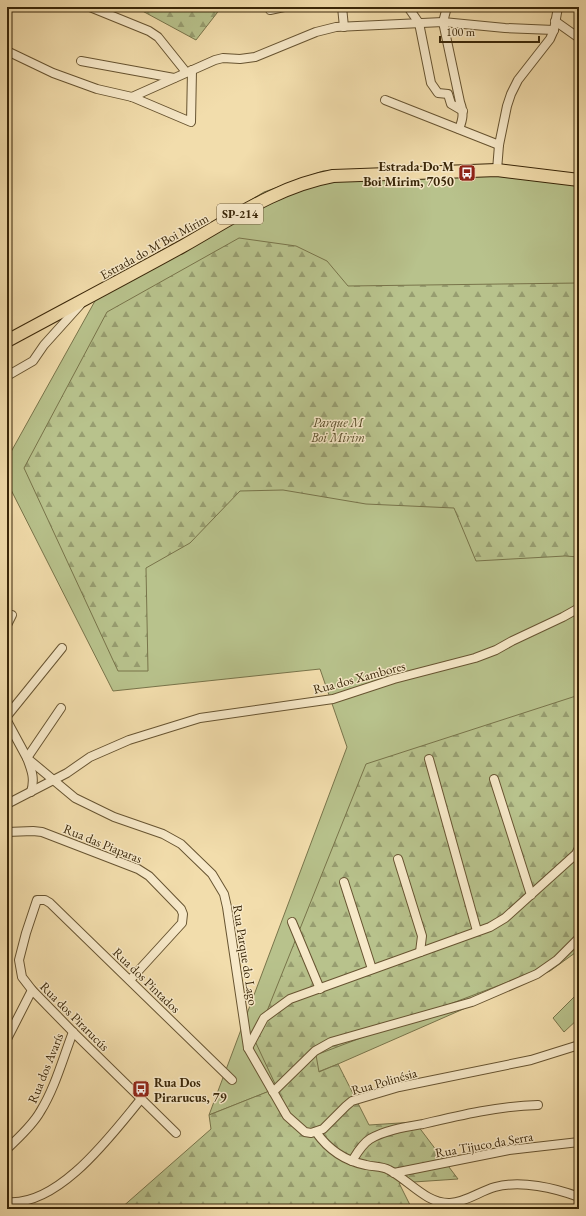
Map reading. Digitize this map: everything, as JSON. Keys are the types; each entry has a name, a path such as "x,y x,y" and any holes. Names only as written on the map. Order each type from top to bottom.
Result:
{"main road":[{"name":"Estrada do M'Boi Mirim","path":"7,341 192,241 266,198 312,181 333,176 497,170 579,180"}],"street":[{"path":"7,51 53,73 86,86 132,97 191,122 189,71 158,37 149,31 90,7"},
{"path":"270,10 284,7"},
{"path":"342,7 344,27"},
{"path":"408,7 419,23 431,83 438,93 448,94 451,104 463,111"},
{"path":"447,7 443,22 463,111 463,119 459,129"},
{"path":"497,170 499,145 506,106 511,94 525,71 545,48 550,39 554,30 558,7"},
{"path":"555,21 579,38"},
{"path":"132,97 215,60 223,58 240,59 255,56 325,29 443,22 505,28 554,30"},
{"path":"81,61 174,78"},
{"path":"385,100 499,145"},
{"path":"7,376 32,361 44,345 84,300"},
{"name":"Rua dos Xambores","path":"7,804 53,781 90,757 129,740 200,718 333,699 394,680 476,658 496,650 579,608"},
{"path":"7,625 12,615"},
{"path":"7,716 62,648"},
{"path":"27,758 61,708"},
{"name":"Rua Parque do Lago","path":"7,721 27,758 33,773 31,792"},
{"name":"Rua Parque do Lago","path":"27,758 75,798 126,822 170,837 181,844 212,874 224,894 228,907 248,1048"},
{"path":"429,759 478,931"},
{"path":"494,779 531,895"},
{"name":"Rua das Piaparas","path":"7,832 42,832 138,869 149,876 181,910 183,914 182,923 130,980"},
{"path":"579,848 576,854 505,918 490,927 290,999 264,1018 248,1048 288,1116 301,1129 311,1133 316,1132 324,1143 337,1154 352,1161 366,1165 378,1166 389,1170 438,1202 450,1203 463,1201 495,1187 509,1184 520,1184 559,1190 579,1196"},
{"path":"398,859 422,936 420,952"},
{"path":"344,882 372,969"},
{"name":"Rua dos Pirarucús","path":"45,900 37,900 26,933 19,960 19,967 22,977 32,990 73,1032 176,1133"},
{"name":"Rua dos Pintados","path":"45,900 50,903 130,980 232,1080"},
{"path":"292,922 320,989"},
{"path":"273,1092 315,1051 331,1042 472,1002 537,974 557,960 579,938"},
{"path":"7,1039 32,990"},
{"name":"Rua dos Avarís","path":"7,1149 34,1121 40,1112 55,1079 73,1032"},
{"name":"Rua Polinésia","path":"316,1132 323,1129 346,1106 362,1098 399,1087 531,1060 579,1045"},
{"path":"7,1202 23,1201 34,1198 50,1191 66,1180 102,1147 141,1099"},
{"path":"352,1161 368,1140 392,1130 482,1111 513,1106 538,1105"},
{"name":"Rua Tijuco da Serra","path":"394,1173 509,1150 579,1142"}],"green space":[{"path":"135,7 220,7 196,40"},
{"name":"Parque M Boi Mirim","path":"497,170 579,180 579,950 550,971 338,1064 209,1115 347,747 320,669 113,691 7,482 7,459 100,292 264,192 323,171"},
{"path":"239,238 296,246 327,261 348,286 579,283 579,557 565,556 476,561 454,508 366,504 283,490 240,491 190,543 146,568 148,671 118,671 24,468 107,312"},
{"path":"579,695 579,940 534,972 316,1055 319,1072 338,1064 369,1125 415,1122 458,1179 399,1183 412,1209 120,1209 211,1129 209,1115 277,1088 255,1041 366,764"},
{"path":"576,995 579,999 579,1018 564,1032 553,1018"}],"place":[{"name":"Estrada Do M Boi Mirim, 7050","path":"467,173"},
{"name":"Rua Dos Pirarucus, 79","path":"141,1089"}]}
